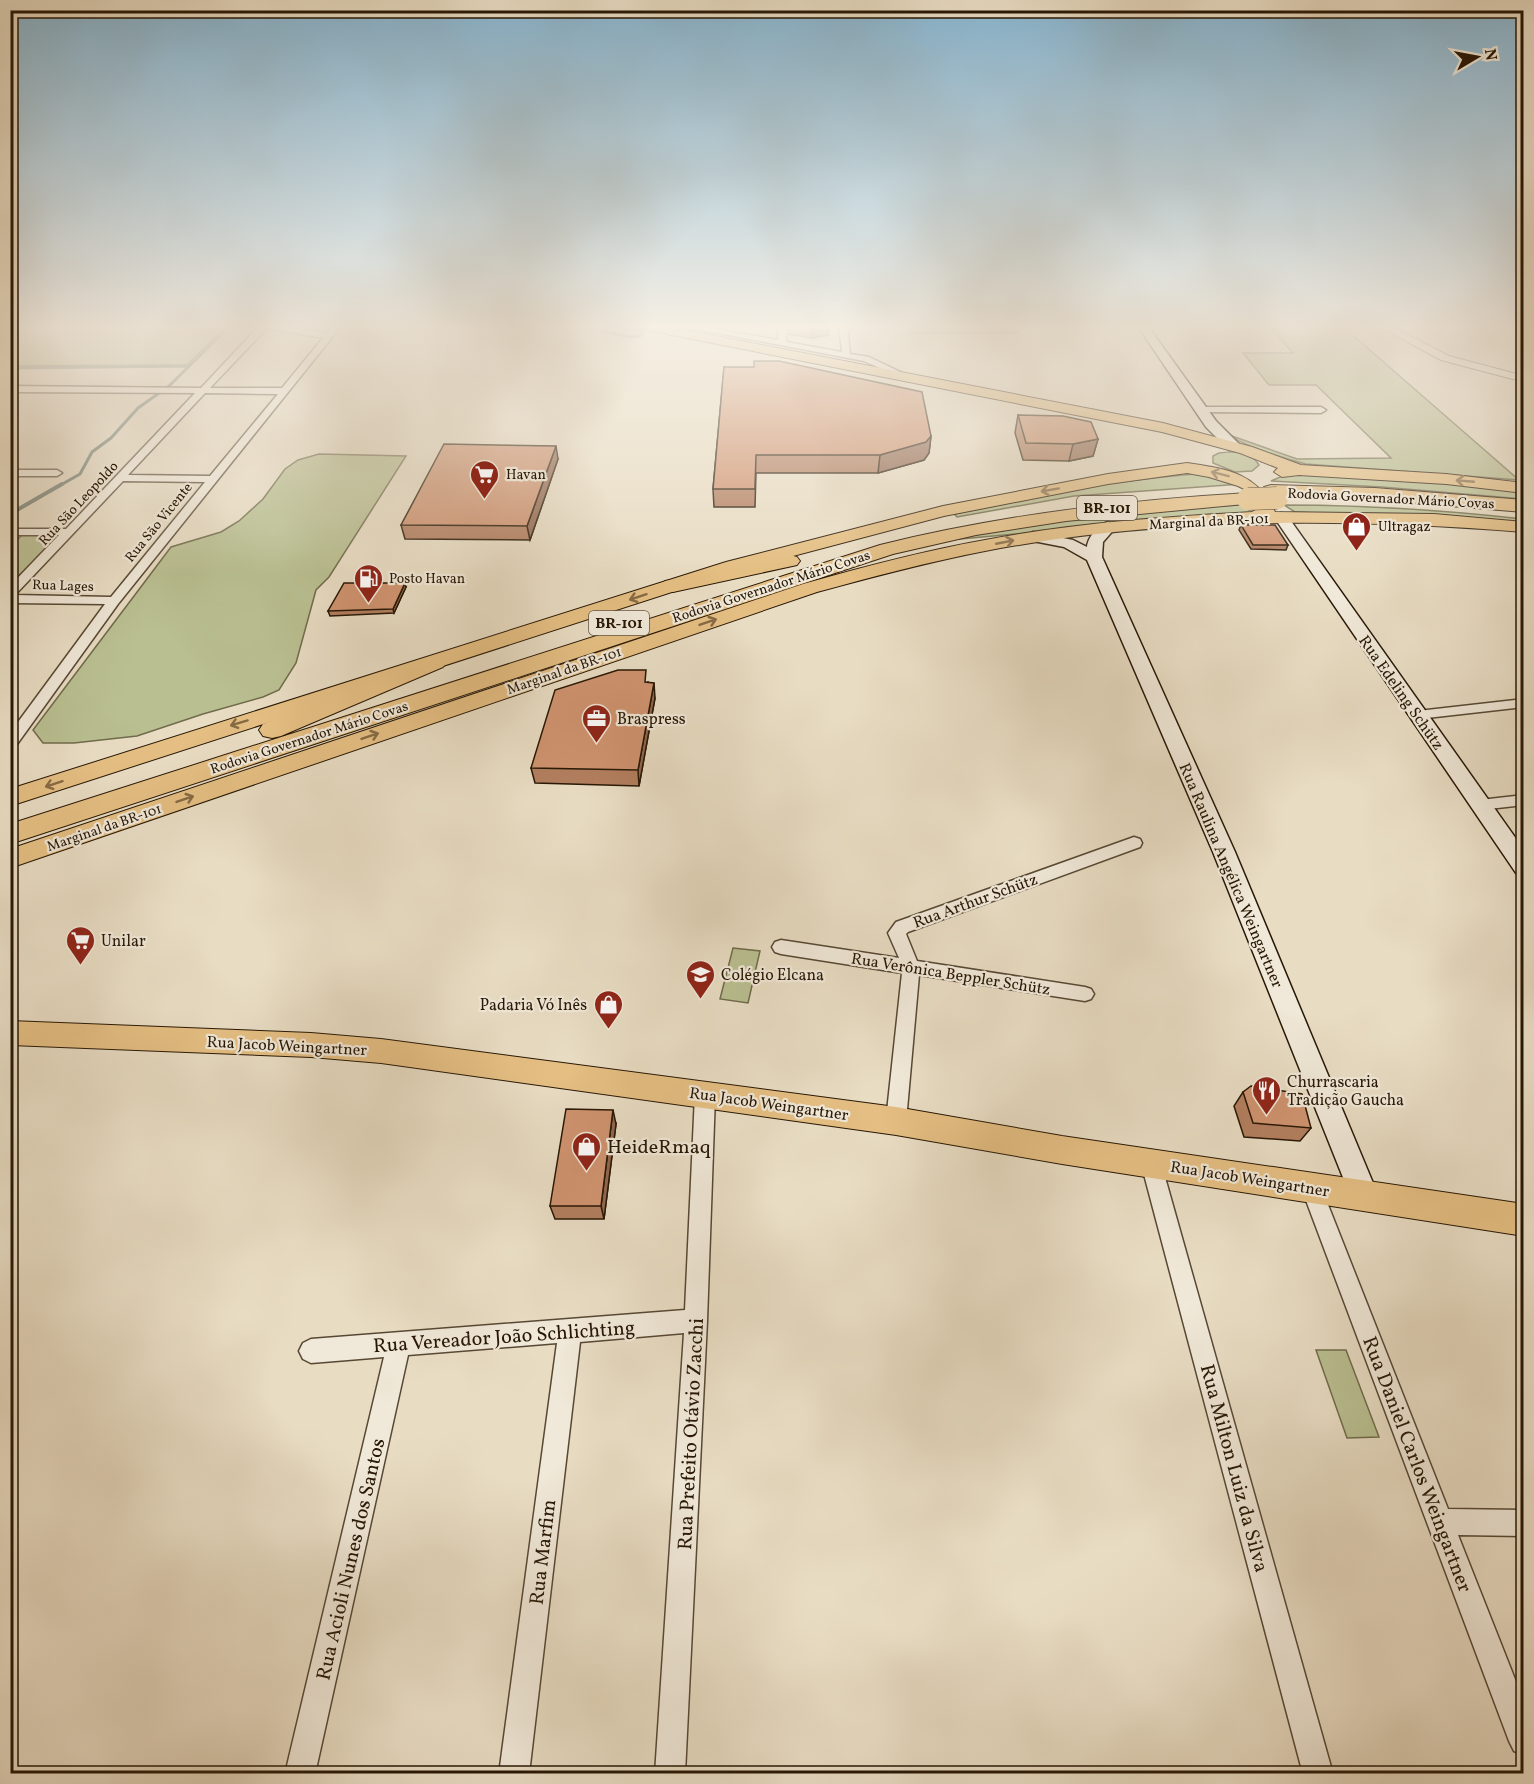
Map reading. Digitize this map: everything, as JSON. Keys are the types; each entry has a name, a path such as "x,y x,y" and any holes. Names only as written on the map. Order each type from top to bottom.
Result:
{"highway":[{"path":"1063,408 1158,427 1206,429 1234,447 1299,470"},
{"path":"1158,427 1178,437 1184,444 1184,457"},
{"path":"10,798 733,566 913,518 1108,479 1184,457 1206,429"},
{"path":"1184,457 1225,475 1247,499"},
{"path":"1247,499 1249,479 1268,466 1262,457"},
{"path":"1309,516 1279,509 1260,486 1259,481 1267,475 1299,470 1446,479 1524,488"},
{"name":"Rodovia Governador Mário Covas","path":"10,820 855,548 943,525 1067,505 1143,496 1276,502 1397,502 1524,513"},
{"name":"Rodovia Governador Mário Covas","path":"1276,502 1409,496 1524,505"},
{"name":"Rodovia Governador Mário Covas","path":"10,834 824,567 887,549 967,530 1102,508 1247,499"},
{"name":"Marginal da BR-101","path":"10,859 763,604 874,570 1033,537 1186,520 1247,499"},
{"name":"Marginal da BR-101","path":"1276,502 1309,516 1411,519 1524,527"},
{"path":"763,604 822,579 967,530"},
{"path":"673,586 855,548"},
{"path":"204,758 435,662"}],"main road":[{"path":"1193,408 1206,429 1234,447"},
{"name":"Rua Edeling Schütz","path":"1276,502 1418,715 1524,867"},
{"path":"1033,537 1068,543 1094,557 1095,541 1108,527"},
{"name":"Rua Raulina Angélica Weingartner","path":"1094,557 1224,852 1364,1195"},
{"name":"Rua Jacob Weingartner","path":"10,1033 343,1047 896,1121 1524,1220"}],"street":[{"name":"Rua São Leopoldo","path":"10,596 186,408"},
{"name":"Rua São Vicente","path":"10,744 114,602 270,408"},
{"path":"1206,429 1321,410"},
{"path":"10,473 57,473"},
{"path":"120,478 211,479"},
{"path":"10,532 69,532"},
{"name":"Rua Lages","path":"10,596 114,602"},
{"path":"1418,715 1524,704"},
{"path":"1480,805 1524,801"},
{"name":"Rua Arthur Schütz","path":"896,1121 911,967 897,933 902,927 1134,843"},
{"name":"Rua Verônica Beppler Schütz","path":"781,947 1085,994"},
{"name":"Rua Prefeito Otávio Zacchi","path":"670,1773 696,1322 705,1095"},
{"name":"Rua Milton Luiz da Silva","path":"1151,1163 1318,1773"},
{"name":"Rua Daniel Carlos Weingartner","path":"1311,1187 1524,1741"},
{"name":"Rua Vereador João Schlichting","path":"311,1351 696,1322"},
{"name":"Rua Marfim","path":"514,1773 570,1331"},
{"name":"Rua Acioli Nunes dos Santos","path":"300,1773 399,1344"},
{"path":"1440,1522 1524,1523"}],"green space":[{"path":"1340,408 1437,408 1519,480 1306,464 1266,452 1232,436 1297,459 1391,458"},
{"path":"1219,453 1241,453 1251,457 1259,465 1252,471 1235,472 1213,463 1213,456"},
{"path":"319,454 406,456 329,577 316,590 296,663 279,690 137,736 74,743 43,743 33,730 171,547 221,532 239,521 263,499 285,469 298,460"},
{"path":"1208,473 1242,484 1074,496 957,517 954,514 1080,488"},
{"path":"1287,474 1456,483 1523,492 1523,499 1382,487 1271,481"},
{"path":"1260,504 1263,512 949,540 1009,528 1141,510"},
{"path":"1284,505 1434,511 1523,519 1523,524 1295,512"},
{"path":"23,534 60,534 11,584 11,546"},
{"path":"733,948 760,951 748,1003 720,999"},
{"path":"1316,1350 1346,1350 1379,1437 1347,1438"}],"building":[{"path":"720,408 925,408 931,436 926,442 880,455 756,455 755,489 713,489"},
{"path":"1018,415 1063,416 1091,422 1098,439 1073,444 1026,443"},
{"name":"Havan","path":"444,444 556,446 527,526 401,525"},
{"path":"1241,525 1275,525 1288,545 1253,545"},
{"name":"Posto Havan","path":"344,583 405,583 393,609 328,611"},
{"name":"Braspress","path":"618,670 646,670 645,682 654,683 638,770 531,768 555,690"},
{"path":"1251,1086 1302,1094 1311,1128 1253,1123 1243,1092"},
{"name":"HeideRmaq","path":"566,1109 613,1110 601,1206 550,1206"}],"waterway":[{"path":"59,486 80,474 92,452 111,438 138,408"},
{"path":"10,514 62,484"}],"place":[{"name":"Havan","path":"485,500"},
{"name":"Ultragaz","path":"1357,552"},
{"name":"Posto Havan","path":"368,604"},
{"name":"Braspress","path":"596,744"},
{"name":"Unilar","path":"80,966"},
{"name":"Colégio Elcana","path":"700,1000"},
{"name":"Padaria Vó Inês","path":"608,1030"},
{"name":"Churrascaria Tradição Gaucha","path":"1266,1116"},
{"name":"HeideRmaq","path":"586,1172"}]}
